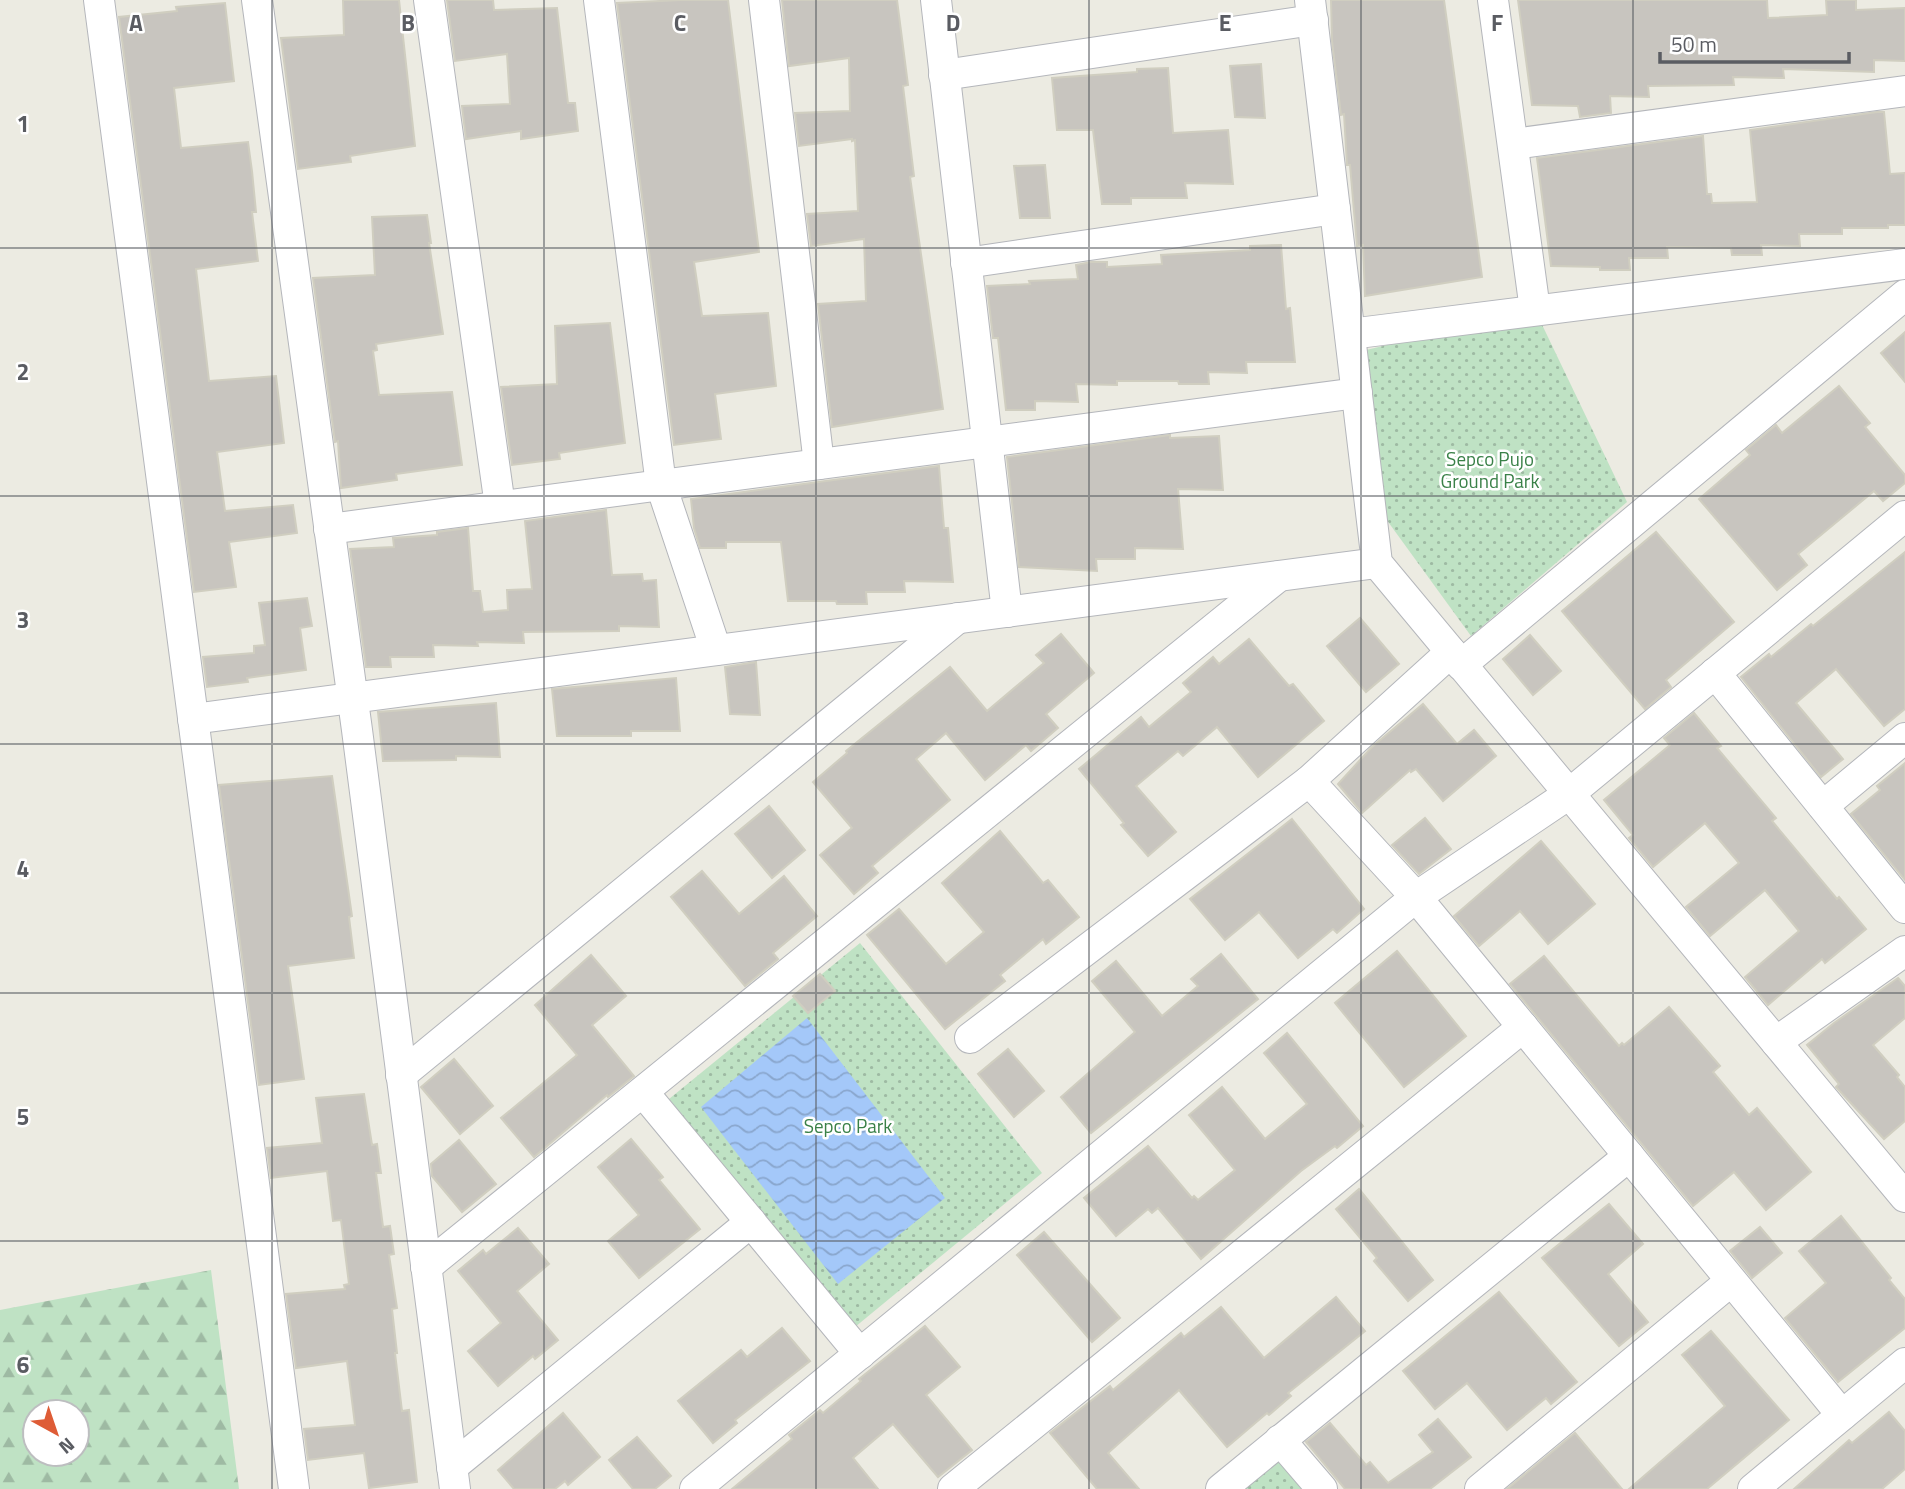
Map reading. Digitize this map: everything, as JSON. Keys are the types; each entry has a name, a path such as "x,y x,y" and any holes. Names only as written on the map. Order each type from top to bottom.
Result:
{"street":[{"path":"99,0 294,1489"},
{"path":"257,0 353,698 453,1478"},
{"path":"429,0 500,506"},
{"path":"599,0 661,485 716,650"},
{"path":"764,0 819,464"},
{"path":"936,0 1007,612"},
{"path":"1493,0 1535,310"},
{"path":"944,75 1312,10 1377,563 1776,1042 1901,1186"},
{"path":"1513,144 1905,91"},
{"path":"966,263 1335,209"},
{"path":"1349,334 1905,264"},
{"path":"970,1038 1309,781 1905,295"},
{"path":"330,529 1357,393"},
{"path":"695,1489 1416,897 1569,794 1905,516"},
{"path":"193,719 1377,563"},
{"path":"426,1267 1280,576"},
{"path":"401,1075 958,618"},
{"path":"1715,673 1905,908"},
{"path":"314,703 357,730"},
{"path":"1822,806 1905,738"},
{"path":"1309,781 1416,897 1842,1415"},
{"path":"1776,1042 1905,951"},
{"path":"953,1489 1523,1027"},
{"path":"643,1092 860,1354"},
{"path":"1221,1489 1629,1156"},
{"path":"453,1478 751,1222"},
{"path":"1480,1489 1731,1281"},
{"path":"1753,1489 1905,1363"},
{"path":"1280,1440 1322,1489"}],"green space":[{"name":"Sepco Pujo Ground Park","path":"1535,310 1627,502 1471,636 1386,519 1366,350"},
{"name":"Sepco Park","path":"860,943 1042,1173 855,1327 669,1099"},
{"path":"211,1270 239,1489 0,1489 0,1310"},
{"path":"1279,1450 1312,1489 1233,1489"}],"water":[{"path":"807,1018 945,1198 838,1284 701,1107"}],"building":[{"path":"343,0 399,0 415,146 350,156 351,162 298,169 281,38 344,35"},
{"path":"447,0 493,0 494,10 557,8 568,103 575,103 578,131 521,139 521,131 466,139 462,106 510,104 507,54 455,61"},
{"path":"728,0 759,252 694,262 702,316 768,313 776,386 715,394 721,439 674,445 617,3"},
{"path":"782,0 897,0 908,85 903,86 914,176 910,177 943,409 832,427 818,304 866,301 864,239 811,246 807,214 858,211 855,140 799,146 795,113 850,111 849,58 789,66"},
{"path":"1331,0 1444,0 1482,277 1365,296 1363,245 1357,246 1344,114 1341,115 1332,41"},
{"path":"1518,0 1767,0 1768,18 1827,15 1826,0 1856,0 1856,10 1905,8 1905,61 1874,60 1874,72 1783,69 1784,78 1733,77 1734,85 1648,86 1649,97 1610,96 1611,113 1580,117 1578,106 1532,105"},
{"path":"225,3 234,81 174,88 181,148 248,142 252,171 256,212 252,212 258,261 196,269 209,381 276,376 284,443 217,452 225,511 293,505 297,533 229,542 236,587 194,592 119,17 177,11 176,7"},
{"path":"1261,64 1265,118 1235,117 1230,66"},
{"path":"1168,68 1173,133 1228,130 1233,184 1185,183 1187,198 1131,198 1131,204 1102,204 1093,130 1057,130 1052,78"},
{"path":"1884,112 1890,174 1905,173 1905,225 1888,225 1888,228 1842,228 1842,234 1799,234 1800,246 1761,245 1762,255 1732,255 1731,248 1667,247 1668,258 1629,258 1630,270 1551,266 1537,158 1703,136 1707,194 1711,194 1712,203 1757,202 1750,130"},
{"path":"1045,165 1050,218 1020,218 1014,166"},
{"path":"427,215 443,334 376,344 377,350 373,351 379,395 452,392 462,465 396,474 397,480 341,488 338,441 335,442 313,278 375,275 372,217"},
{"path":"1281,245 1286,309 1290,308 1295,362 1246,362 1247,373 1208,372 1209,384 1117,381 1117,385 1076,384 1078,402 1035,401 1035,410 1006,410 998,338 993,338 987,286 1078,279 1076,265 1091,262 1107,262 1107,267 1162,264 1161,255 1250,250 1250,246"},
{"path":"610,323 625,443 559,453 560,459 512,465 501,387 557,384 555,326"},
{"path":"1905,332 1905,382 1881,353"},
{"path":"1839,386 1870,423 1865,427 1905,475 1905,483 1883,501 1874,491 1798,554 1807,565 1777,590 1699,499 1750,455 1746,450 1776,425 1782,433"},
{"path":"1170,435 1170,438 1219,436 1223,490 1178,489 1183,549 1135,548 1135,559 1096,559 1097,571 1019,567 1007,457"},
{"path":"939,466 944,528 948,528 953,582 904,581 905,592 866,592 867,604 788,601 781,542 726,542 726,548 700,548 694,528 691,499"},
{"path":"606,510 612,575 642,574 643,581 656,580 659,627 619,626 619,631 523,632 524,643 433,645 434,657 390,657 391,667 366,667 350,549 394,547 393,538 437,535 437,532 468,528 473,591 480,591 483,612 508,610 507,590 532,589 525,521"},
{"path":"1656,532 1734,622 1666,680 1671,687 1645,709 1562,611"},
{"path":"1905,552 1905,709 1884,726 1836,669 1796,703 1843,759 1821,777 1741,677 1769,654 1771,657 1811,624 1813,626"},
{"path":"307,598 312,626 300,628 306,670 247,678 248,682 207,687 203,657 254,653 254,646 265,645 259,603"},
{"path":"1360,618 1399,664 1366,692 1327,646"},
{"path":"1061,634 1094,673 1046,714 1058,728 1031,751 1026,745 985,780 946,733 916,759 950,800 872,866 878,873 854,894 820,855 852,828 813,782 847,753 846,751 950,667 987,711 1044,663 1036,655"},
{"path":"1530,635 1561,671 1533,695 1503,659"},
{"path":"1249,639 1289,686 1293,684 1324,721 1258,777 1217,727 1183,756 1178,751 1136,786 1176,832 1148,856 1079,769 1141,717 1149,727 1191,692 1183,683 1213,657 1219,664"},
{"path":"756,662 760,715 730,714 725,667"},
{"path":"676,678 680,731 631,731 631,736 557,736 552,689"},
{"path":"496,703 500,757 456,756 456,760 383,761 378,712"},
{"path":"1423,704 1457,744 1474,730 1496,756 1443,801 1416,769 1411,772 1410,770 1362,813 1338,784 1372,747"},
{"path":"1694,713 1721,746 1717,748 1776,818 1772,821 1837,899 1839,897 1866,929 1825,963 1822,959 1768,1005 1745,977 1799,931 1765,890 1710,936 1686,907 1739,863 1705,823 1653,867 1629,838 1633,835 1604,800 1670,745 1664,738"},
{"path":"1905,763 1905,880 1851,814 1880,790 1877,786"},
{"path":"332,776 352,916 349,917 354,958 288,966 304,1079 259,1085 219,785"},
{"path":"769,806 805,850 772,878 735,834"},
{"path":"1425,818 1451,849 1419,874 1392,845"},
{"path":"1292,819 1364,909 1337,933 1333,929 1298,958 1259,912 1225,940 1190,899"},
{"path":"1000,831 1043,883 1048,880 1079,917 1046,944 1043,939 1000,975 1005,981 945,1029 867,935 899,909 946,964 984,932 942,883"},
{"path":"1541,841 1595,904 1548,944 1520,911 1479,946 1454,916"},
{"path":"702,871 739,914 784,876 817,916 773,953 778,959 745,986 671,897"},
{"path":"1397,951 1466,1036 1404,1087 1335,1003"},
{"path":"1221,954 1258,999 1091,1133 1061,1097 1135,1032 1092,981 1116,961 1162,1016 1198,986 1191,979"},
{"path":"591,955 626,996 592,1025 634,1076 608,1097 607,1095 534,1157 501,1118 577,1055 535,1005"},
{"path":"1544,956 1619,1046 1622,1043 1624,1045 1669,1007 1720,1066 1713,1072 1749,1115 1757,1108 1811,1172 1766,1210 1734,1172 1693,1206 1510,984"},
{"path":"820,974 835,991 808,1013 793,996"},
{"path":"1898,978 1905,986 1905,1018 1873,1045 1899,1075 1897,1077 1905,1087 1905,1121 1884,1139 1836,1087 1839,1084 1807,1045"},
{"path":"1287,1033 1363,1126 1337,1148 1335,1146 1301,1171 1201,1259 1158,1208 1152,1213 1148,1209 1116,1236 1084,1198 1148,1146 1192,1198 1194,1196 1198,1200 1235,1170 1189,1115 1222,1087 1265,1139 1307,1104 1264,1053"},
{"path":"1008,1049 1044,1091 1014,1117 978,1074"},
{"path":"454,1059 493,1106 460,1134 421,1087"},
{"path":"364,1094 372,1145 377,1144 381,1173 376,1173 383,1227 390,1226 394,1254 389,1255 397,1308 392,1309 395,1353 402,1411 409,1410 417,1482 369,1488 364,1453 308,1460 304,1429 355,1425 347,1361 296,1368 286,1294 345,1289 344,1285 349,1284 341,1220 333,1221 327,1171 271,1178 267,1148 322,1143 316,1098"},
{"path":"631,1139 663,1177 659,1180 700,1229 639,1278 608,1241 639,1215 598,1167"},
{"path":"459,1140 496,1184 462,1212 432,1176 431,1164"},
{"path":"1359,1189 1433,1280 1408,1301 1374,1261 1377,1258 1336,1209"},
{"path":"1609,1204 1643,1244 1608,1274 1648,1322 1619,1346 1542,1258"},
{"path":"1841,1216 1905,1299 1905,1328 1838,1382 1785,1318 1826,1283 1799,1251"},
{"path":"1760,1227 1782,1253 1752,1278 1730,1251"},
{"path":"518,1228 549,1264 517,1291 558,1340 535,1359 533,1356 498,1386 468,1351 501,1323 458,1271 483,1250 486,1254"},
{"path":"1044,1232 1120,1318 1092,1342 1017,1255"},
{"path":"1499,1292 1577,1382 1551,1404 1546,1398 1507,1430 1467,1383 1435,1409 1403,1371"},
{"path":"1336,1297 1365,1331 1288,1393 1291,1396 1269,1415 1267,1413 1227,1447 1179,1390 1108,1453 1139,1489 1097,1489 1050,1433 1110,1386 1113,1390 1181,1333 1184,1337 1221,1307 1264,1358"},
{"path":"925,1326 960,1367 926,1395 972,1450 938,1477 893,1424 853,1458 878,1489 732,1489 792,1439 789,1435 820,1410 823,1413 861,1381 859,1379"},
{"path":"782,1328 810,1361 735,1420 737,1423 713,1443 678,1401 741,1350 747,1357"},
{"path":"1711,1331 1789,1420 1707,1489 1629,1489 1725,1406 1682,1355"},
{"path":"1889,1412 1905,1431 1905,1469 1882,1489 1794,1489 1849,1440 1852,1443"},
{"path":"563,1413 600,1457 568,1485 565,1481 555,1489 514,1489 498,1470"},
{"path":"1438,1419 1471,1457 1430,1489 1345,1489 1306,1442 1330,1423 1366,1465 1370,1462 1388,1483 1433,1452 1419,1435"},
{"path":"1575,1433 1622,1489 1507,1489"},
{"path":"637,1437 671,1476 655,1489 633,1489 609,1460"}]}
